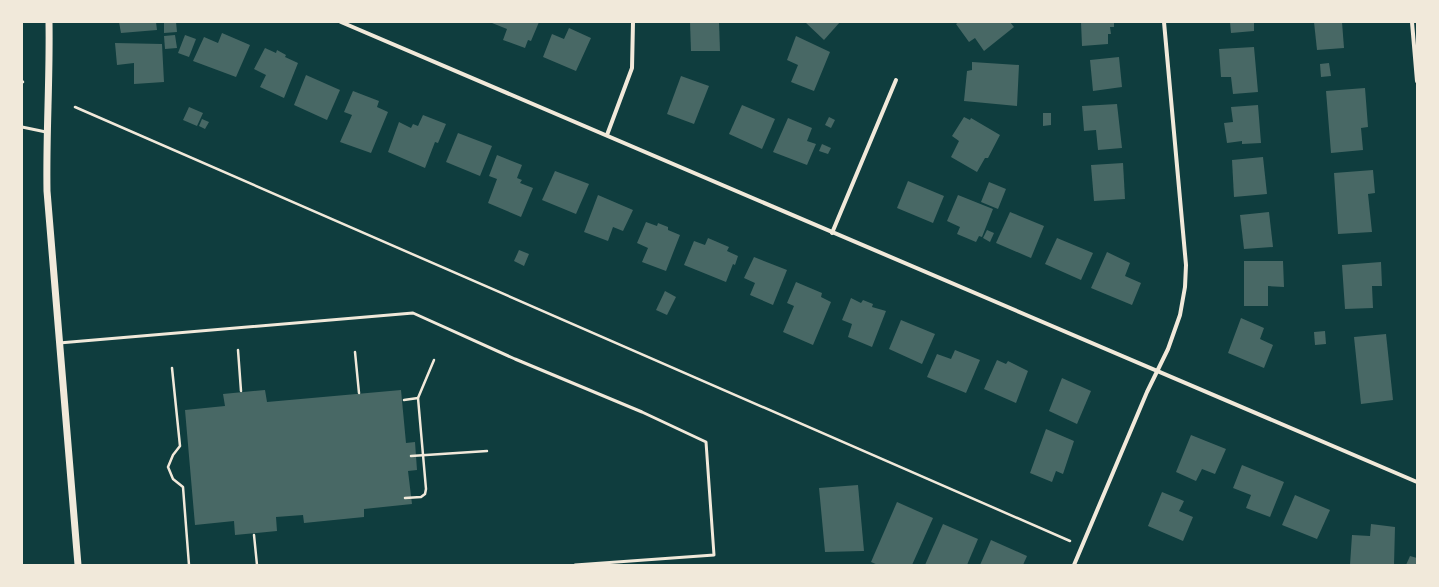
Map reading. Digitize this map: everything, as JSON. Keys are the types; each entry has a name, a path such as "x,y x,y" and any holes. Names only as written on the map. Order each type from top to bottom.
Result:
{"street":[{"path":"50,22 50,94 46,132 47,191 78,565"},
{"path":"341,22 1158,371 1362,460 1417,482"},
{"path":"607,135 632,68 633,22"},
{"path":"1074,565 1147,392 1158,371 1180,315 1185,287 1186,265 1164,22"},
{"path":"1412,22 1417,81"},
{"path":"832,233 896,80"}],"lane":[{"path":"22,127 46,132"},
{"path":"59,343 413,313 515,359 642,412 706,442 714,555 575,565"}],"path":[{"path":"75,107 1082,546"},
{"path":"238,350 241,391"},
{"path":"356,352 359,393"},
{"path":"405,498 421,497 425,494 426,489 418,398 434,360"},
{"path":"172,368 180,446 173,455 168,467 173,479 184,487 189,565"},
{"path":"404,400 418,398"},
{"path":"411,456 487,451"},
{"path":"254,535 257,565"}],"building":[{"path":"119,22 156,22 157,30 121,33"},
{"path":"164,22 176,22 177,32 164,33"},
{"path":"492,22 539,22 531,41 528,40 525,48 503,40 507,29"},
{"path":"690,22 719,22 720,51 691,51"},
{"path":"805,22 840,22 824,40"},
{"path":"959,22 1010,22 1014,27 984,51 975,38 969,42 956,24"},
{"path":"1081,22 1114,22 1114,27 1110,27 1111,34 1108,34 1108,44 1082,46"},
{"path":"1230,22 1254,22 1254,31 1231,33"},
{"path":"1314,22 1342,22 1344,48 1317,50"},
{"path":"569,28 591,38 576,71 543,57 552,34 564,39"},
{"path":"222,33 250,45 236,77 193,61 204,37 218,43"},
{"path":"175,35 177,48 165,49 164,36"},
{"path":"185,35 196,39 189,57 178,53"},
{"path":"796,36 830,52 814,91 791,82 798,65 787,60"},
{"path":"115,43 162,44 164,82 134,84 134,63 117,65"},
{"path":"1254,47 1258,92 1233,94 1231,77 1221,77 1219,49"},
{"path":"265,48 276,53 277,50 286,55 285,57 298,63 284,98 260,87 266,75 254,69"},
{"path":"1119,57 1122,87 1093,91 1090,60"},
{"path":"972,62 1019,65 1017,106 964,101 967,71 972,70"},
{"path":"1329,63 1331,76 1321,77 1320,64"},
{"path":"306,75 340,90 327,120 294,105"},
{"path":"681,76 709,86 694,124 667,114"},
{"path":"1365,88 1368,127 1361,128 1363,150 1331,153 1326,91"},
{"path":"353,91 379,101 377,107 388,112 371,153 340,142 352,115 344,112"},
{"path":"1117,104 1122,148 1098,150 1096,130 1084,131 1082,106"},
{"path":"742,105 775,119 762,149 729,134"},
{"path":"1258,105 1261,143 1242,144 1242,141 1227,143 1224,123 1233,122 1231,107"},
{"path":"189,107 203,113 197,126 183,120"},
{"path":"1043,113 1051,113 1051,125 1043,126"},
{"path":"423,115 446,124 438,143 435,142 425,168 388,152 399,122 411,128 413,124 418,126"},
{"path":"829,117 835,120 831,128 825,125"},
{"path":"964,117 970,120 971,118 1000,135 988,158 985,158 977,172 951,157 959,141 952,136"},
{"path":"788,118 812,128 807,141 816,144 807,165 773,152"},
{"path":"202,119 209,122 205,129 199,126"},
{"path":"458,133 492,146 480,176 446,162"},
{"path":"822,144 831,148 828,154 819,151"},
{"path":"497,155 522,165 517,178 522,180 520,183 533,188 521,217 488,203 497,179 489,176"},
{"path":"1263,157 1267,194 1234,197 1232,160"},
{"path":"1123,163 1125,199 1094,201 1091,165"},
{"path":"1373,170 1375,193 1368,194 1372,232 1338,234 1334,173"},
{"path":"555,171 589,184 576,214 542,200"},
{"path":"908,181 944,196 933,223 897,208"},
{"path":"989,182 1006,189 998,209 981,202"},
{"path":"598,195 633,210 623,231 613,227 608,241 584,232"},
{"path":"958,195 993,209 982,237 979,236 976,242 957,234 960,227 947,221"},
{"path":"1010,212 1044,226 1031,258 996,243"},
{"path":"1269,212 1273,247 1244,249 1240,215"},
{"path":"646,222 657,226 658,223 668,227 668,230 680,235 666,271 642,262 648,248 637,243"},
{"path":"987,230 994,233 990,242 983,238"},
{"path":"708,238 729,247 727,251 738,256 726,282 684,265 694,241 705,245"},
{"path":"1057,238 1093,253 1081,280 1045,264"},
{"path":"519,250 529,254 524,266 514,261"},
{"path":"1107,252 1130,263 1125,276 1141,283 1132,305 1091,288"},
{"path":"754,257 787,270 773,305 750,295 755,283 744,278"},
{"path":"1244,261 1283,261 1284,287 1268,286 1268,306 1244,306"},
{"path":"1381,262 1382,286 1372,286 1373,308 1345,309 1342,265"},
{"path":"796,282 822,293 821,297 831,302 813,345 783,332 794,306 787,303"},
{"path":"665,291 676,297 667,315 656,310"},
{"path":"851,298 861,303 863,300 873,304 872,307 886,311 872,347 848,337 852,324 842,320"},
{"path":"1241,318 1264,328 1260,339 1273,345 1264,368 1228,353"},
{"path":"901,320 935,334 922,364 889,349"},
{"path":"1325,331 1326,344 1315,345 1314,332"},
{"path":"1386,334 1393,400 1361,404 1354,337"},
{"path":"955,350 980,360 966,393 927,377 937,354 951,359"},
{"path":"997,360 1006,364 1008,361 1028,371 1016,403 984,389"},
{"path":"1062,378 1091,391 1077,424 1049,411"},
{"path":"265,390 267,402 401,390 406,443 415,442 417,470 408,471 412,504 364,509 364,517 304,523 303,515 276,517 277,531 235,535 234,521 195,525 185,410 225,406 223,394"},
{"path":"1046,429 1074,441 1063,474 1056,471 1052,482 1030,473"},
{"path":"1191,435 1226,449 1215,474 1202,469 1196,481 1176,472"},
{"path":"1242,465 1284,482 1270,517 1246,508 1251,495 1233,488"},
{"path":"858,485 864,551 825,552 819,488"},
{"path":"1162,492 1184,501 1179,511 1193,517 1183,541 1148,526"},
{"path":"1295,495 1330,510 1317,539 1282,525"},
{"path":"897,502 933,518 912,565 878,565 871,562"},
{"path":"943,524 978,539 967,565 925,565"},
{"path":"1371,524 1395,527 1394,565 1350,565 1352,535 1370,536"},
{"path":"991,540 1027,556 1023,565 980,565"},
{"path":"1410,556 1417,558 1417,565 1406,565"}]}
